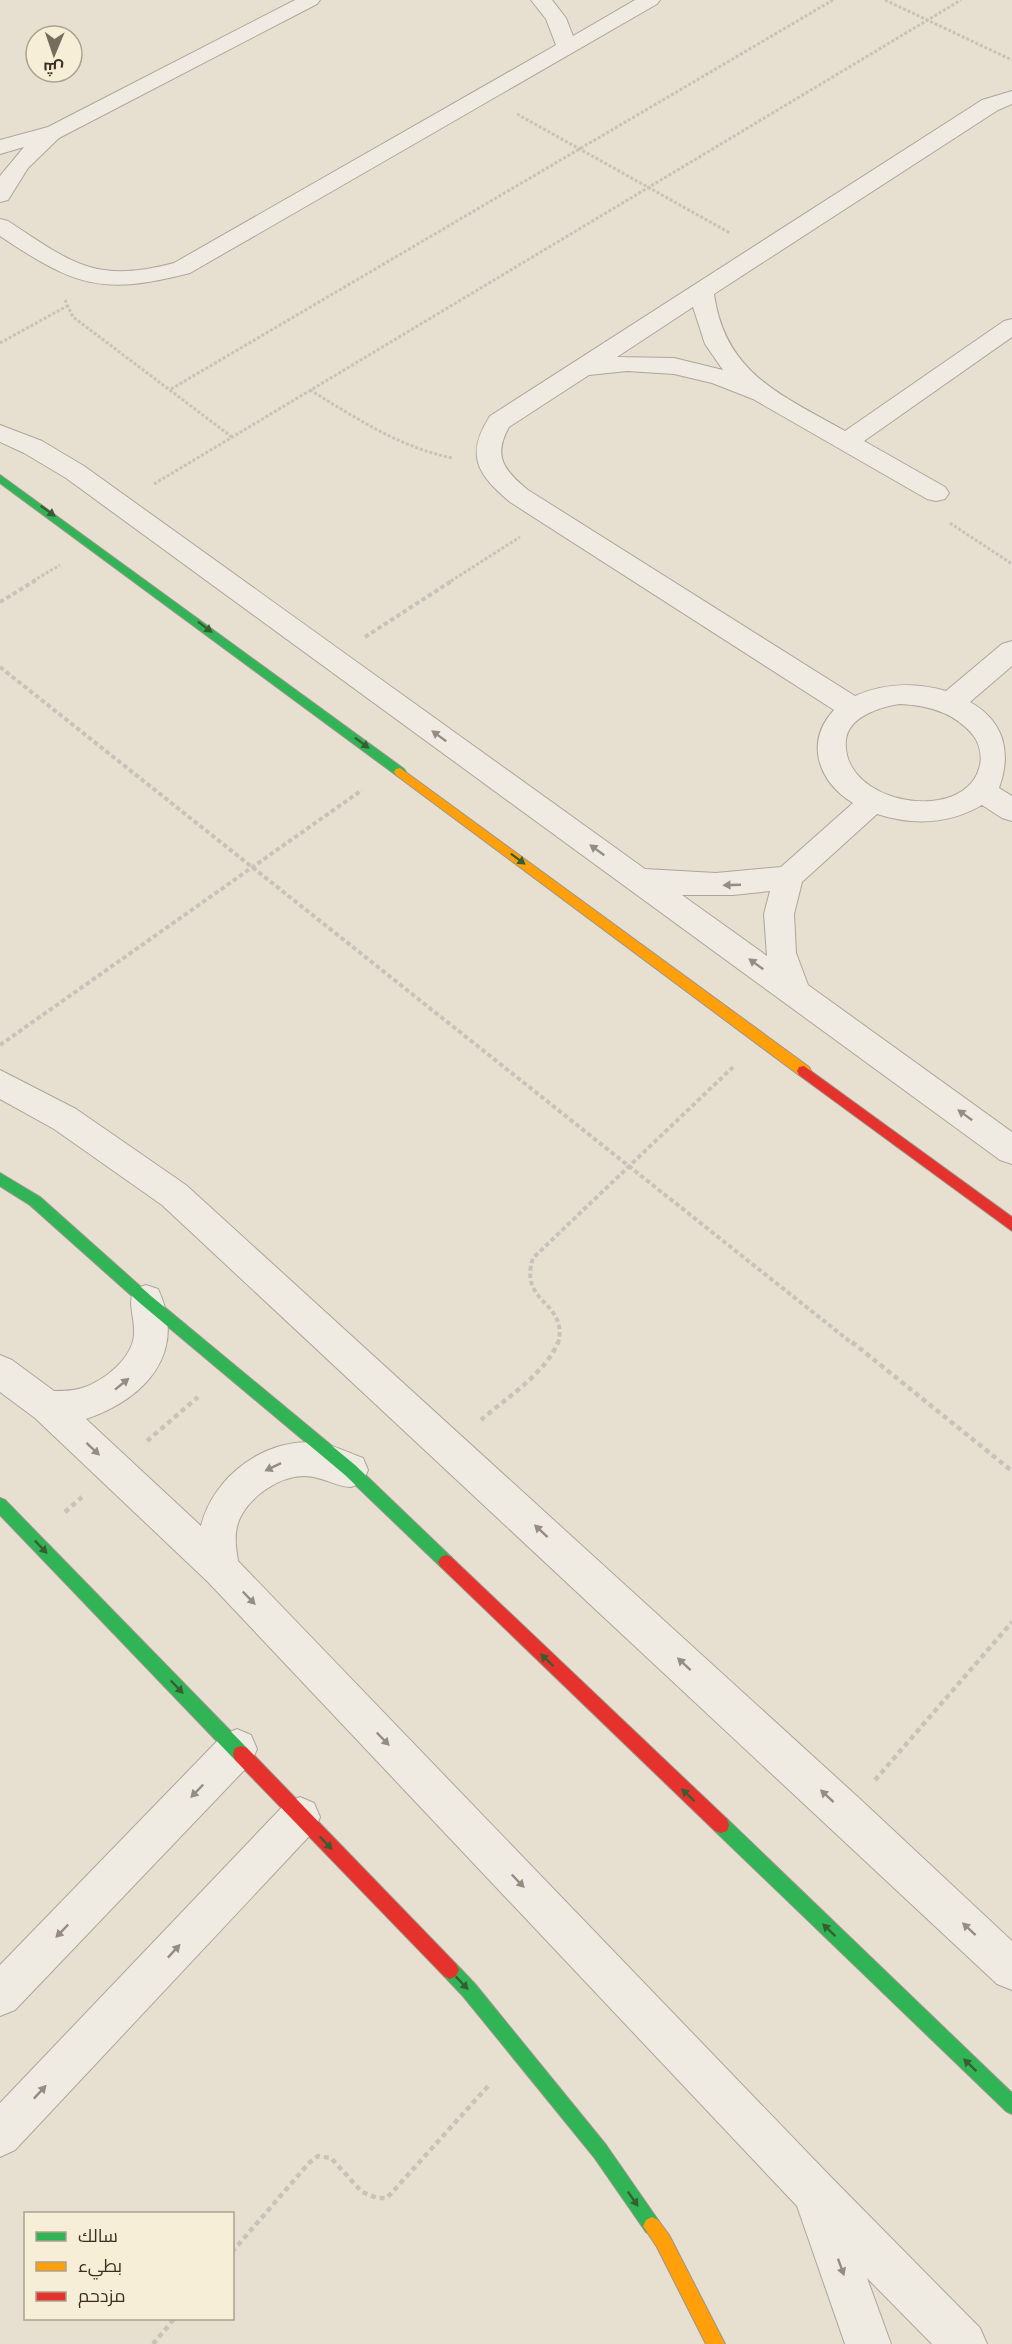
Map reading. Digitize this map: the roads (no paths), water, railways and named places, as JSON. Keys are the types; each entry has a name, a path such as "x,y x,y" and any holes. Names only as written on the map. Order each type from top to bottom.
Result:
{"street":[{"path":"0,195 18,166 31,151 56,132 310,0"},
{"path":"541,0 556,18 567,48"},
{"path":"610,0 650,0"},
{"path":"0,226 60,266 87,276 118,280 152,277 182,268 650,0"},
{"path":"853,708 551,517 500,480 489,460 489,440 499,422 580,368 990,105 1012,96"},
{"path":"0,147 56,132"},
{"path":"702,290 704,316 716,344 735,370 762,394"},
{"path":"846,442 1012,326"},
{"path":"580,368 627,363 674,366 720,376 762,394 936,493"},
{"path":"0,433 33,447 75,472 1012,1150"},
{"path":"0,478 94,545 1012,1225"},
{"path":"950,703 1012,651"},
{"path":"899,694 916,694 950,703 980,723 990,736 995,751 995,765 991,779 982,791 969,801 933,812 913,812 892,808 873,801 850,785 836,766 831,744 837,724 853,708 882,696 899,694"},
{"path":"982,791 1012,810"},
{"path":"638,880 689,886 741,885 789,877 873,801"},
{"path":"789,877 779,914 779,924 781,953 795,993"},
{"path":"0,1083 65,1119 174,1195 846,1813 1012,1969"},
{"path":"0,1179 35,1201 146,1300 350,1470 1012,2105"},
{"path":"48,1407 79,1406 108,1395 132,1376 147,1351 153,1324 146,1300"},
{"path":"0,1371 48,1407 221,1569 814,2192 964,2344"},
{"path":"221,1569 217,1536 227,1504 251,1478 282,1462 317,1460 350,1470"},
{"path":"0,1505 469,1990 600,2151 663,2241 716,2344"},
{"path":"0,1995 237,1749"},
{"path":"0,2135 300,1817"},
{"path":"814,2192 868,2344"}]}
